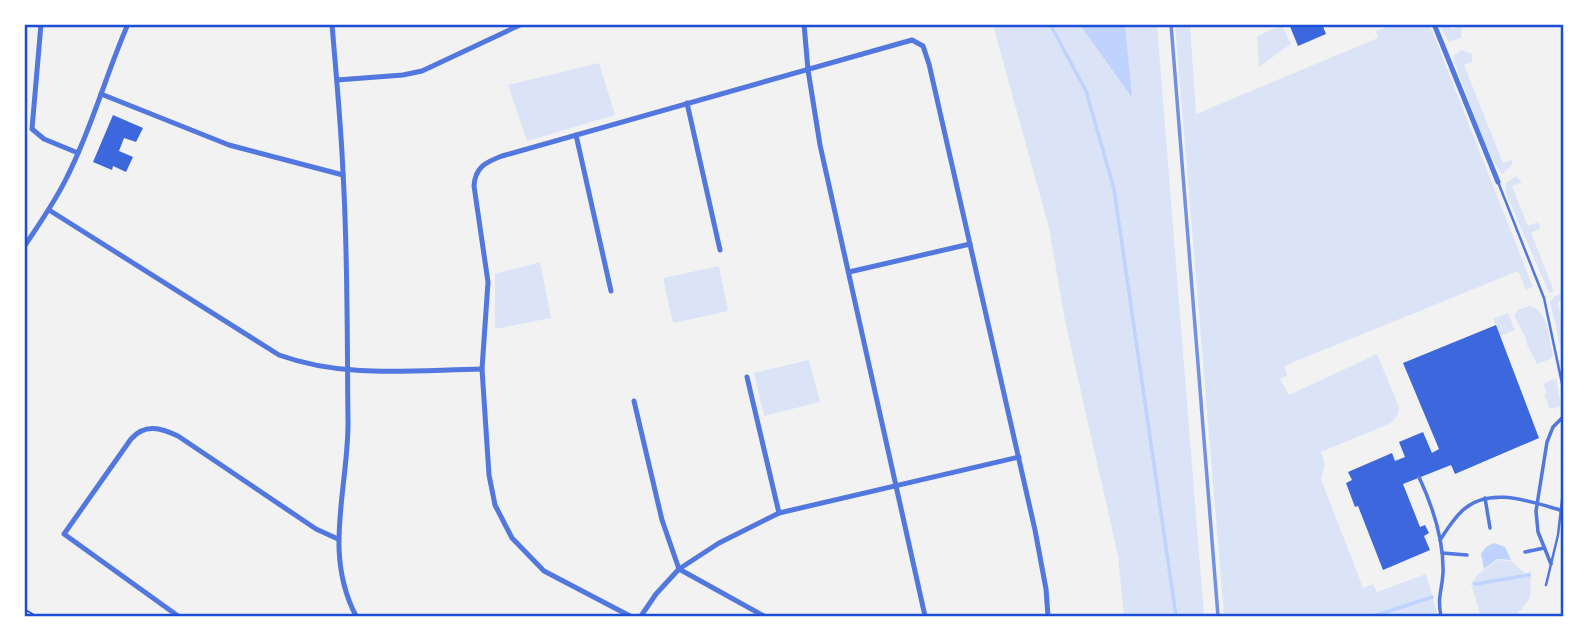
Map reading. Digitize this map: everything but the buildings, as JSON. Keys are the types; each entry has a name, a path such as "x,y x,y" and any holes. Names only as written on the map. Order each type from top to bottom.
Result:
{"street":[{"path":"41,24 32,129 44,139 78,153"},
{"path":"24,247 27,237 50,210 78,153 128,24"},
{"path":"332,24 344,175 348,433 338,538 342,583 356,617"},
{"path":"337,80 422,71 522,24"},
{"path":"804,24 820,145 925,617"},
{"path":"1434,24 1498,183"},
{"path":"630,617 544,571 521,550 495,505 489,475 482,369 488,282 474,186 476,172 491,160 912,40 923,46 970,244 1043,571 1048,617"},
{"path":"100,94 229,145 344,175"},
{"path":"687,103 720,250"},
{"path":"576,135 611,291"},
{"path":"50,210 266,348 297,362 347,372 482,369"},
{"path":"849,272 970,244"},
{"path":"747,377 779,513"},
{"path":"634,401 662,520 679,569 764,617"},
{"path":"1551,564 1536,523 1537,504 1547,442 1553,427 1563,416"},
{"path":"178,617 64,534 131,439 142,429 150,427 178,436 316,529 338,538"},
{"path":"641,617 656,594 679,569 719,543 779,513 1018,457"},
{"path":"1419,477 1430,501 1440,540 1443,573 1438,601 1441,617"},
{"path":"1440,540 1460,512 1485,498 1507,497 1560,510"},
{"path":"1485,498 1490,528"},
{"path":"1525,552 1544,548"},
{"path":"1442,553 1467,555"}],"lane":[{"path":"1498,183 1544,298 1563,393"},
{"path":"1546,585 1563,482"}],"path":[{"path":"24,608 36,617"}],"shaded area":[{"path":"993,25 1080,25 1131,97 1125,25 1157,25 1204,616 1124,616 1118,556 1065,321 1049,228"},
{"path":"1175,25 1190,25 1196,114 1378,38 1376,31 1393,25 1429,25 1435,38 1533,287 1526,290 1518,271 1284,366 1287,375 1280,379 1289,395 1377,354 1399,407 1398,414 1391,423 1321,452 1325,464 1321,479 1363,588 1373,584 1377,592 1426,574 1438,616 1224,616"},
{"path":"1282,25 1291,44 1259,67 1257,36"},
{"path":"1439,25 1450,25 1452,29 1462,25 1461,38 1449,42"},
{"path":"1462,50 1472,54 1472,62 1464,65 1503,163 1513,159 1503,174 1491,156 1453,59 1454,55"},
{"path":"599,63 615,115 527,141 508,85"},
{"path":"1516,176 1522,182 1512,186 1528,226 1538,222 1541,228 1531,233 1554,291 1549,293 1505,191 1506,183"},
{"path":"540,262 551,318 495,329 495,274"},
{"path":"719,266 728,311 673,323 663,278"},
{"path":"1563,292 1563,298 1558,303 1563,325 1563,359 1550,301"},
{"path":"1529,306 1541,313 1544,319 1553,355 1537,364 1514,315 1518,310"},
{"path":"1508,313 1515,330 1500,336 1493,319"},
{"path":"809,360 820,402 764,416 754,373"},
{"path":"1556,378 1561,406 1550,409 1543,384"},
{"path":"1497,560 1511,561 1526,574 1531,571 1530,598 1516,616 1481,616 1471,584 1476,576"}],"water":[{"path":"1080,25 1125,25 1132,98"},
{"path":"1494,543 1505,547 1511,560 1497,559 1484,569 1481,554 1486,547"}],"waterway":[{"path":"1050,24 1086,91 1114,189 1176,616"},
{"path":"1475,584 1529,575"},
{"path":"1374,616 1432,597"}],"railway":[{"path":"1171,24 1218,616"}]}
